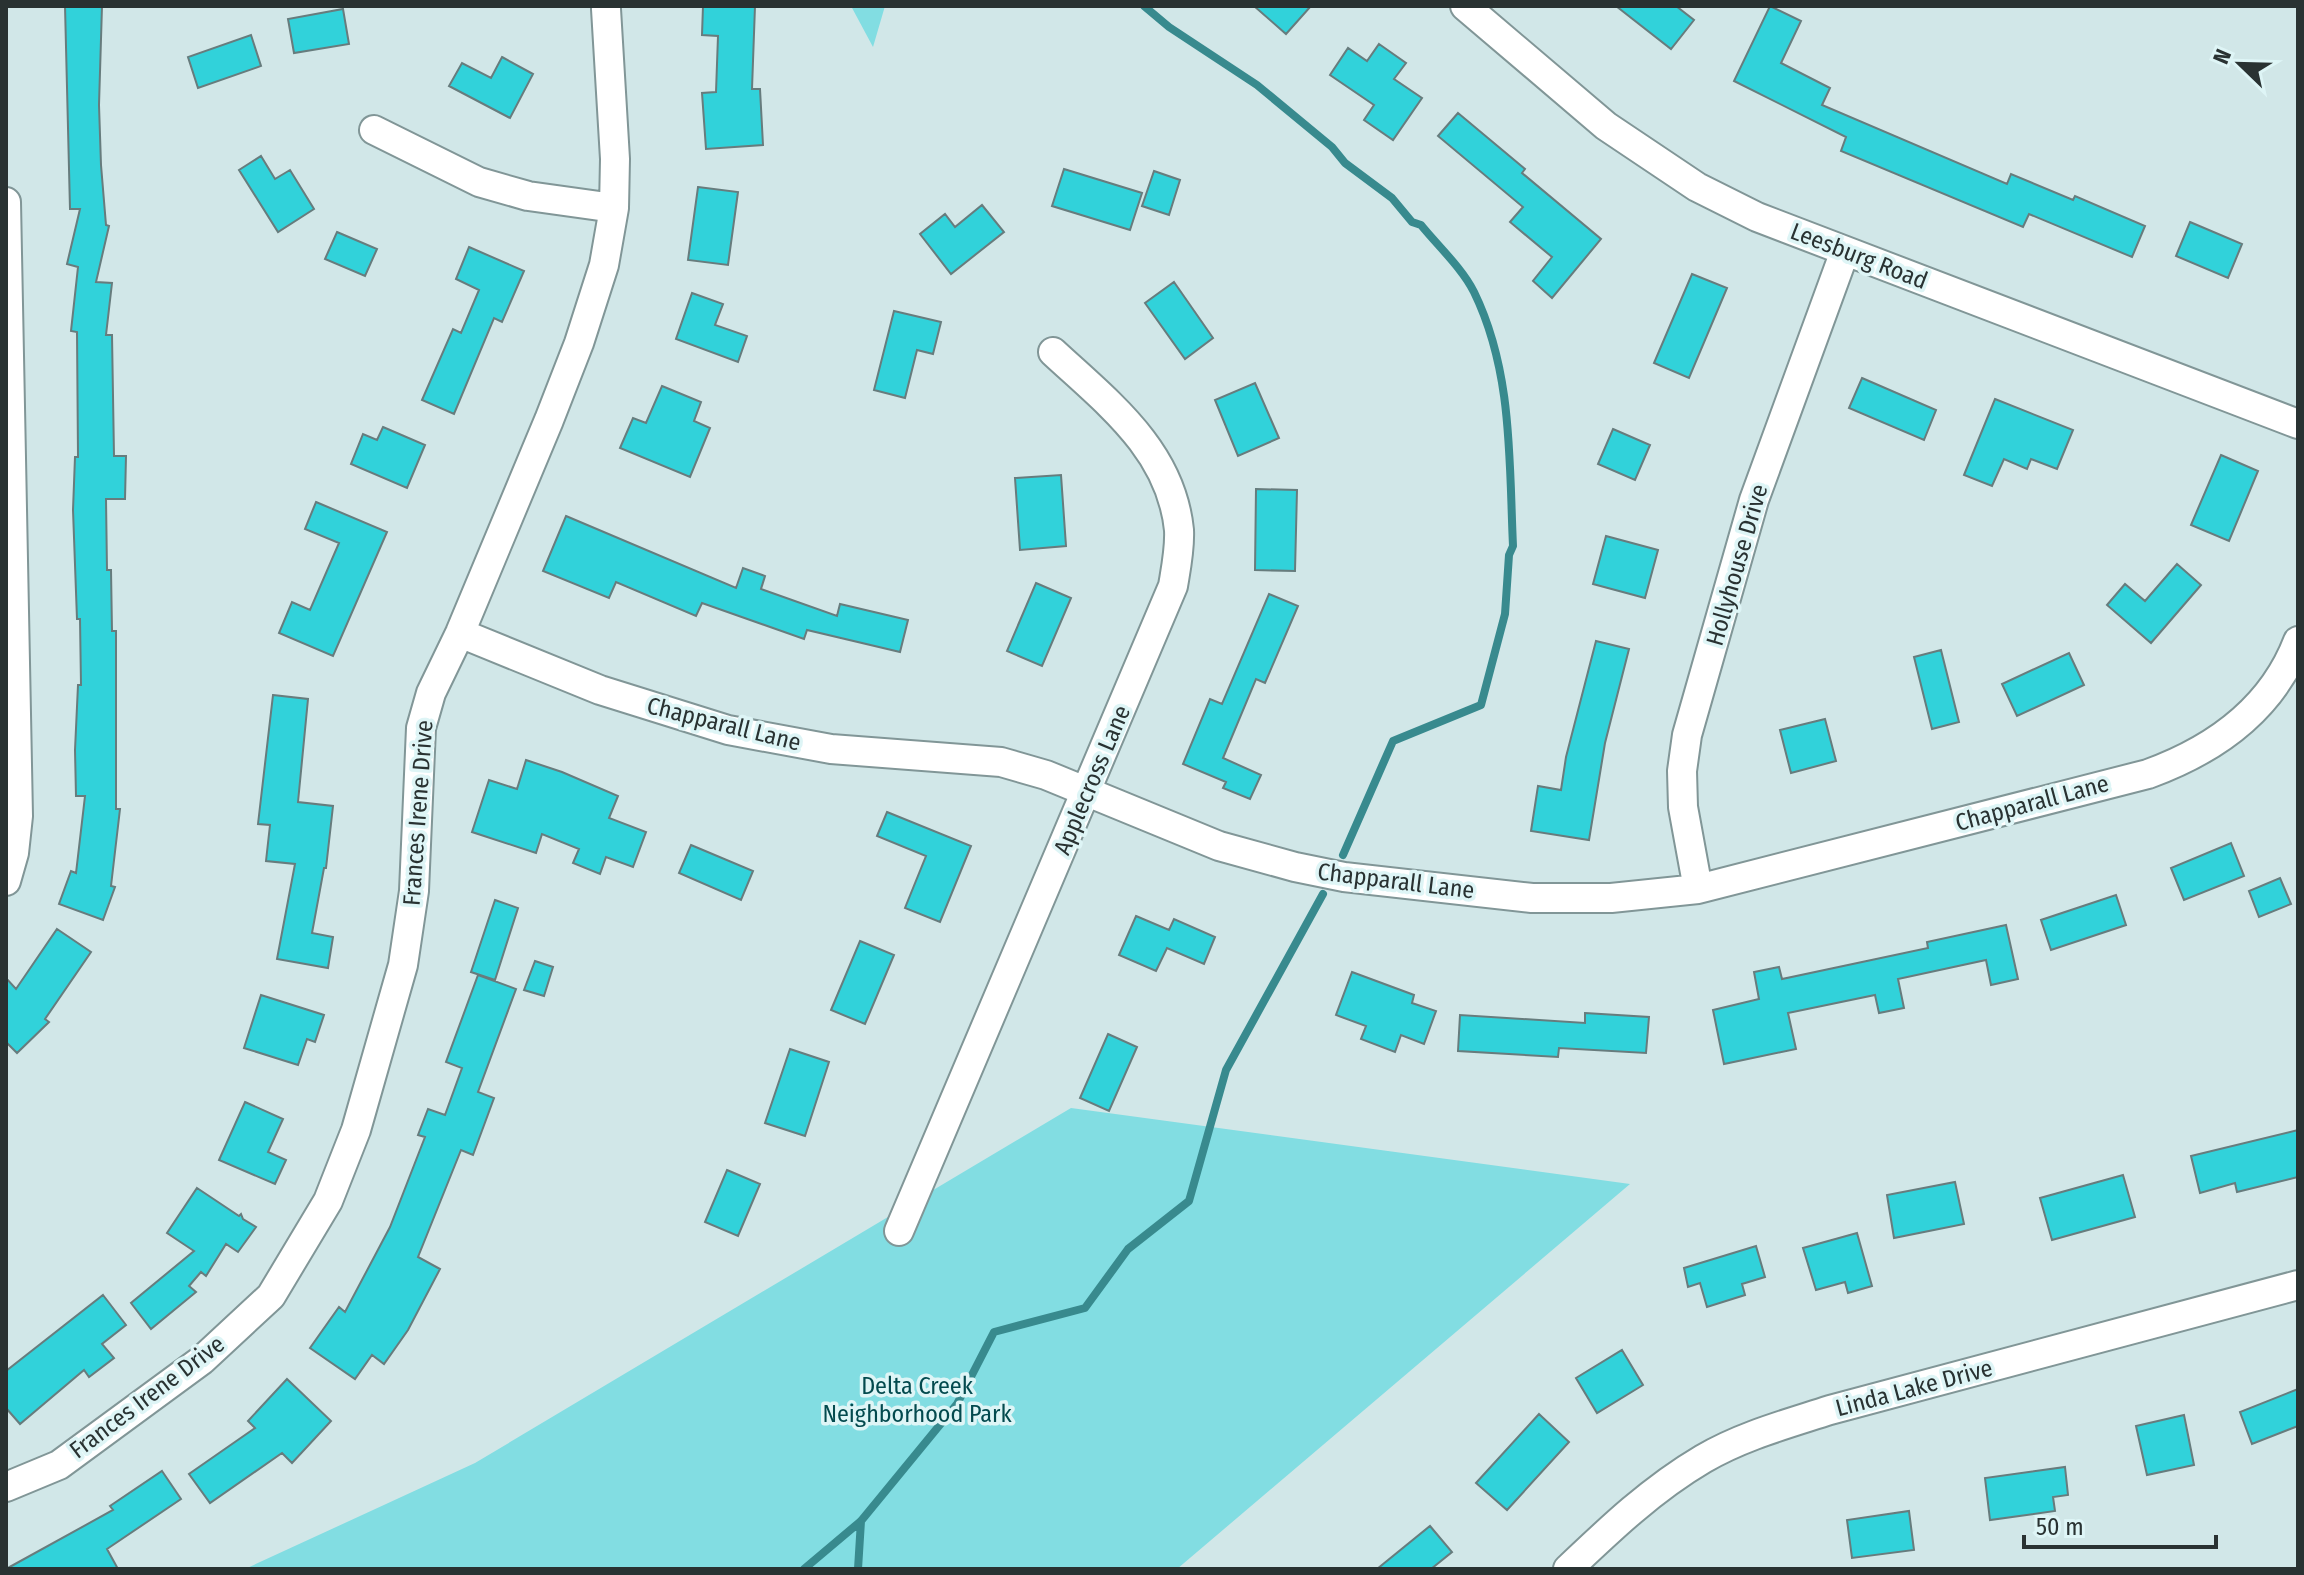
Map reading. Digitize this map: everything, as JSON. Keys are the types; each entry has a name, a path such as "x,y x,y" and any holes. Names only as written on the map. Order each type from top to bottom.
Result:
{"street":[{"name":"Leesburg Road","path":"1465,6 1606,126 1697,187 1757,217 2298,424"},
{"name":"Frances Irene Drive","path":"6,1487 59,1465 202,1360 271,1296 328,1201 356,1130 403,965 414,891 421,728 431,693 460,633 579,343 604,265 614,208 615,159 606,9"},
{"path":"374,130 479,182 528,196 614,208"},
{"path":"6,202 10,653 18,816 14,853 6,881"},
{"name":"Hollyhouse Drive","path":"1698,889 1683,807 1682,771 1687,735 1754,500 1845,251"},
{"name":"Applecross Lane","path":"899,1231 1173,586 1179,531 1172,495 1153,454 1129,424 1053,352"},
{"name":"Chapparall Lane","path":"460,633 600,690 728,730 831,749 1001,762 1046,775 1219,846 1295,867 1344,877 1532,898 1611,898 1698,889 2148,774 2185,760 2219,740 2250,715 2276,683 2298,641"},
{"name":"Linda Lake Drive","path":"1568,1569 1629,1512 1679,1474 1706,1457 1762,1432 1830,1410 2298,1285"}],"green space":[{"path":"851,6 885,6 873,47"},
{"name":"Delta Creek Neighborhood Park","path":"1071,1108 1630,1184 1177,1569 245,1569 475,1463"}],"building":[{"path":"65,6 102,6 99,105 101,165 106,225 109,226 96,282 112,283 106,335 112,335 114,456 126,456 125,499 106,499 107,570 111,570 112,631 116,631 116,809 120,809 111,886 115,887 103,920 59,904 71,871 76,873 85,796 76,796 75,750 78,685 81,685 73,510 75,457 78,457 77,332 71,331 78,267 67,264 80,209 70,209"},
{"path":"703,6 755,6 752,89 760,89 763,145 706,149 702,93 716,92 718,36 702,35"},
{"path":"1254,6 1311,6 1286,34"},
{"path":"1616,6 1676,6 1694,20 1671,49"},
{"path":"1770,6 1801,21 1781,63 1830,88 1822,105 2007,184 2011,174 2073,200 2075,196 2145,226 2132,257 2029,214 2023,227 1841,151 1846,137 1734,81"},
{"path":"343,9 349,44 294,53 288,19"},
{"path":"251,35 261,66 198,88 188,57"},
{"path":"1379,44 1406,63 1394,79 1422,98 1393,140 1364,120 1374,105 1330,75 1348,48 1367,61"},
{"path":"502,57 533,74 510,118 449,86 462,63 491,78"},
{"path":"1458,113 1525,169 1522,173 1601,239 1552,298 1533,281 1552,257 1510,222 1523,207 1438,136"},
{"path":"261,156 275,179 290,170 314,209 278,232 239,170"},
{"path":"1064,169 1142,193 1130,230 1052,206"},
{"path":"1154,171 1180,180 1169,215 1142,206"},
{"path":"698,187 738,192 728,265 688,260"},
{"path":"982,205 1004,232 951,274 920,234 945,214 955,227"},
{"path":"2190,222 2242,244 2228,278 2176,256"},
{"path":"337,232 377,249 365,276 325,259"},
{"path":"469,247 524,271 502,322 494,318 454,414 422,400 453,329 461,333 479,290 456,279"},
{"path":"1692,274 1727,288 1689,378 1654,363"},
{"path":"1174,282 1213,338 1185,359 1145,303"},
{"path":"692,293 723,304 715,325 747,336 738,362 676,339"},
{"path":"894,311 941,322 933,354 917,350 905,398 874,390"},
{"path":"1862,378 1936,410 1924,440 1849,408"},
{"path":"1255,383 1279,438 1238,456 1215,400"},
{"path":"662,386 701,402 694,421 710,428 690,477 620,448 633,418 646,423"},
{"path":"1995,399 2073,430 2057,469 2031,459 2027,469 2004,459 1992,486 1964,475"},
{"path":"383,427 425,445 407,488 351,464 363,434 377,440"},
{"path":"1613,429 1650,445 1635,480 1598,464"},
{"path":"2221,455 2258,471 2229,541 2191,525"},
{"path":"1061,475 1066,546 1020,550 1015,478"},
{"path":"1256,489 1297,490 1295,571 1255,570"},
{"path":"316,502 387,532 333,656 279,633 292,602 310,610 339,543 305,529"},
{"path":"566,516 736,588 743,568 765,576 761,589 837,616 840,604 908,620 900,652 807,630 804,639 702,603 696,616 616,582 609,598 543,571"},
{"path":"1606,536 1658,550 1645,598 1593,584"},
{"path":"2177,564 2201,585 2151,643 2107,605 2125,584 2145,601"},
{"path":"1036,583 1071,598 1042,666 1007,651"},
{"path":"1269,594 1298,606 1265,683 1256,679 1223,758 1261,775 1250,799 1223,788 1226,782 1183,764 1210,699 1222,704"},
{"path":"1596,641 1629,649 1605,743 1589,840 1531,831 1538,786 1561,790 1566,757"},
{"path":"1941,650 1959,722 1932,729 1914,657"},
{"path":"2069,653 2084,685 2017,716 2002,684"},
{"path":"273,695 308,699 298,802 333,806 326,868 312,933 333,937 328,968 277,959 295,864 266,861 270,825 258,824"},
{"path":"1825,719 1836,761 1791,773 1780,730"},
{"path":"526,760 618,796 609,818 646,832 633,867 606,857 600,874 573,863 579,849 542,834 536,853 472,832 489,780 517,789"},
{"path":"887,812 971,846 940,922 905,908 926,856 877,836"},
{"path":"2231,843 2244,876 2184,900 2171,868"},
{"path":"691,845 753,871 741,900 679,873"},
{"path":"2280,878 2291,904 2259,917 2249,891"},
{"path":"2116,895 2126,925 2051,950 2041,920"},
{"path":"495,900 518,908 495,980 471,972"},
{"path":"1136,916 1169,930 1174,919 1215,937 1204,964 1167,948 1156,971 1119,955"},
{"path":"2006,925 2018,979 1991,985 1986,960 1898,979 1904,1008 1879,1013 1875,995 1788,1013 1796,1049 1724,1064 1713,1010 1759,999 1754,972 1779,967 1782,979 1928,948 1927,942"},
{"path":"57,929 91,952 45,1019 49,1022 17,1053 6,1042 6,978 16,989"},
{"path":"860,941 894,955 865,1024 831,1010"},
{"path":"535,961 553,967 544,996 524,990"},
{"path":"1352,972 1414,995 1412,1003 1436,1011 1424,1044 1401,1035 1395,1052 1361,1039 1366,1026 1336,1015"},
{"path":"478,975 516,989 478,1092 494,1098 473,1155 461,1150 418,1257 440,1269 408,1330 384,1364 372,1355 355,1379 310,1348 339,1307 345,1312 390,1227 425,1137 418,1135 428,1109 445,1115 462,1068 446,1062"},
{"path":"261,995 324,1015 315,1042 307,1039 298,1065 244,1048"},
{"path":"1585,1013 1649,1017 1646,1053 1559,1048 1558,1057 1458,1051 1460,1015 1585,1023"},
{"path":"1108,1034 1137,1047 1109,1111 1080,1098"},
{"path":"790,1049 829,1062 805,1136 765,1123"},
{"path":"245,1102 283,1119 268,1152 286,1160 275,1184 219,1160"},
{"path":"2298,1130 2298,1177 2237,1192 2235,1183 2200,1193 2191,1156"},
{"path":"727,1170 760,1184 738,1236 705,1222"},
{"path":"2123,1175 2135,1217 2052,1240 2040,1198"},
{"path":"1955,1182 1964,1224 1894,1238 1887,1195"},
{"path":"197,1188 239,1216 241,1214 243,1219 256,1227 238,1252 226,1244 206,1276 201,1272 189,1286 196,1292 151,1329 131,1303 194,1251 167,1233"},
{"path":"1857,1233 1872,1286 1848,1293 1845,1282 1816,1290 1803,1248"},
{"path":"1756,1246 1765,1277 1742,1284 1745,1295 1707,1307 1700,1283 1688,1287 1684,1268"},
{"path":"103,1295 126,1325 102,1344 114,1358 89,1377 84,1370 20,1424 6,1408 6,1371"},
{"path":"1622,1350 1643,1385 1597,1413 1576,1378"},
{"path":"287,1379 331,1421 292,1463 282,1453 210,1503 189,1474 255,1428 248,1421"},
{"path":"2298,1389 2298,1426 2252,1444 2240,1412"},
{"path":"1539,1414 1569,1442 1507,1510 1476,1483"},
{"path":"2184,1415 2194,1465 2147,1475 2136,1426"},
{"path":"2065,1467 2068,1495 2053,1497 2055,1511 1990,1520 1985,1478"},
{"path":"162,1471 181,1499 107,1549 118,1569 6,1569 113,1510 110,1506"},
{"path":"1909,1511 1914,1550 1852,1558 1847,1520"},
{"path":"1430,1526 1452,1552 1431,1569 1377,1569"}],"waterway":[{"path":"1144,6 1169,27 1257,85 1332,147 1345,163 1392,198 1412,222 1421,225 1469,283 1487,322 1496,353 1507,417 1513,546 1509,555 1505,614 1481,705 1393,741 1343,855"},
{"path":"804,1569 861,1521 957,1404 994,1332 1085,1308 1128,1249 1189,1201 1226,1070 1323,894"},
{"path":"858,1569 861,1521"}]}
